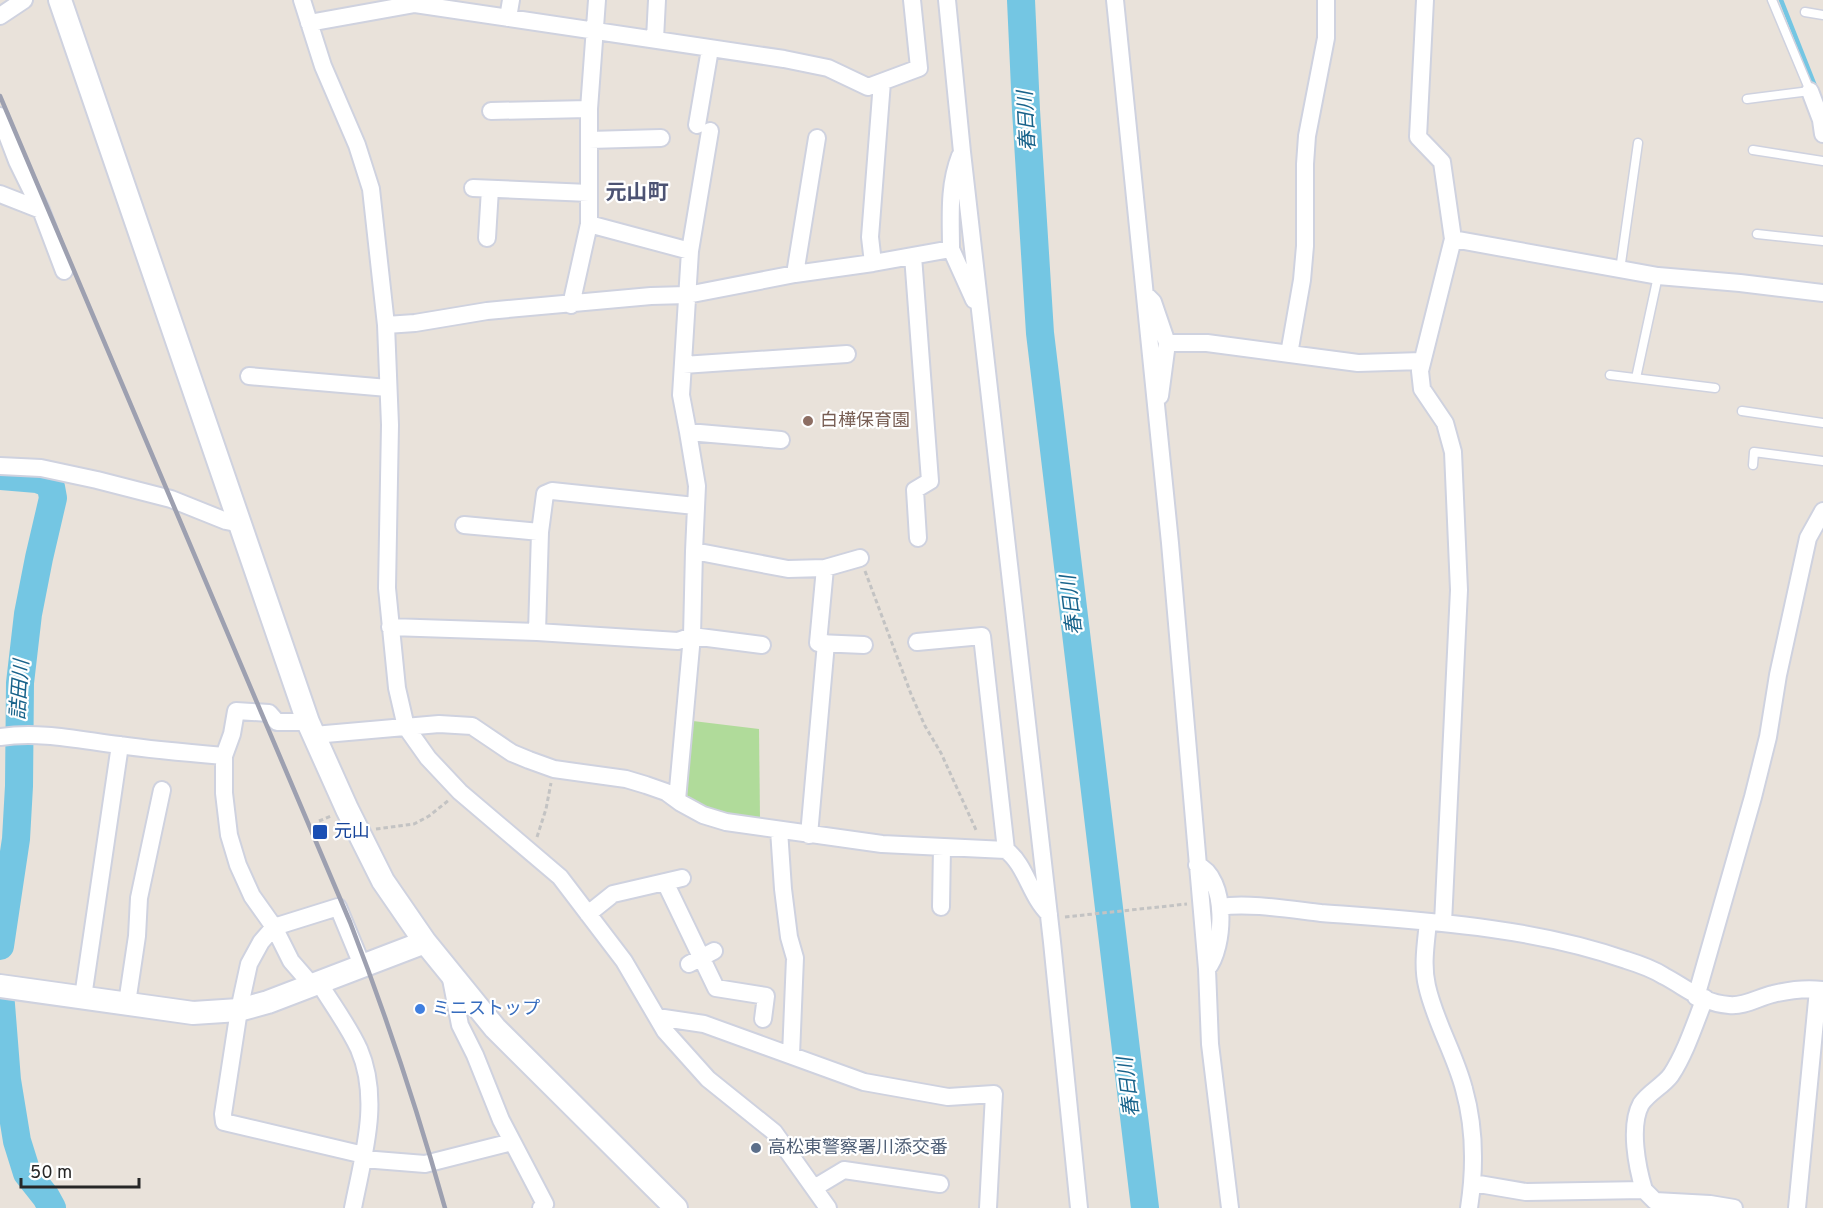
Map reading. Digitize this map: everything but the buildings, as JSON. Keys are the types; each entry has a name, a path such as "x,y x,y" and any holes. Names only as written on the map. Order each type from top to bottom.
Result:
{"street":[{"path":"0,16 24,0"},
{"path":"60,0 311,728 357,832 383,881 425,942 495,1028 676,1208"},
{"path":"302,0 322,66 357,145 371,189 386,325 390,425 387,588 397,688 406,727 428,758 460,792 560,878 624,961 665,1031 708,1079 774,1132 828,1208"},
{"path":"508,18 511,0"},
{"path":"571,305 589,224 590,109 597,0"},
{"path":"655,39 657,0"},
{"path":"309,23 415,2 784,59 828,68 868,87 920,68 912,0"},
{"path":"947,0 981,316 1055,916 1079,1208"},
{"path":"1115,0 1170,543 1207,969 1210,1044 1230,1208"},
{"path":"1118,30 1126,16 1128,0"},
{"path":"1289,354 1302,280 1305,246 1305,154 1326,38 1326,0"},
{"path":"1425,0 1418,137 1442,162 1453,239 1422,361 1422,389 1445,423 1453,452 1458,590 1436,922 1425,965 1427,986 1444,1039 1465,1091 1473,1149 1473,1183 1468,1208"},
{"path":"677,800 692,636 697,486 681,395 690,251 710,49"},
{"path":"873,263 870,237 882,82"},
{"path":"1815,94 1823,134"},
{"path":"491,111 590,109"},
{"path":"0,116 41,210 64,271"},
{"path":"589,140 661,138"},
{"path":"795,274 817,138"},
{"path":"962,152 954,172 951,190 951,249 981,316"},
{"path":"0,154 18,161"},
{"path":"487,238 482,189 589,193"},
{"path":"0,194 41,210"},
{"path":"589,224 690,251"},
{"path":"1453,239 1658,276 1823,293"},
{"path":"386,325 415,323 487,311 651,296 687,295 795,274 951,249"},
{"path":"913,256 930,481 915,490 918,538"},
{"path":"1143,292 1153,302 1167,343 1162,392 1156,408"},
{"path":"1167,343 1207,343 1358,363 1422,361"},
{"path":"683,365 847,354"},
{"path":"249,376 388,388"},
{"path":"688,432 781,440"},
{"path":"0,466 41,468 97,480 171,499 226,521 241,524"},
{"path":"537,632 540,532 545,494 552,491 695,506"},
{"path":"1734,1208 1710,1204 1655,1201 1644,1190 1637,1158 1636,1118 1642,1104 1670,1076 1694,1027 1768,737 1778,675 1808,538 1823,511"},
{"path":"464,525 540,532"},
{"path":"694,551 788,569 825,568 860,558"},
{"path":"825,568 818,643 864,645"},
{"path":"390,627 537,632 678,641 692,636 762,645"},
{"path":"917,642 982,636 1006,850"},
{"path":"809,835 826,643"},
{"path":"353,1208 369,1129 369,1077 358,1048 314,983 291,961 274,927 252,896 238,866 229,835 224,792 224,756 232,734 236,711 269,713 277,722 311,728 406,727 439,724 472,726 512,753 554,769 626,779 666,792 703,814 726,822 882,844 1006,850 1015,857 1041,907 1055,916"},
{"path":"13,736 60,736 224,756"},
{"path":"83,997 120,745"},
{"path":"127,1003 137,936 139,898 162,790"},
{"path":"779,830 783,889 789,937 795,958 791,1055"},
{"path":"941,907 942,847"},
{"path":"1197,865 1208,870 1213,878 1221,907 1217,949 1214,961 1207,969"},
{"path":"588,914 613,894 673,880 702,958 716,988 766,996 763,1019"},
{"path":"362,965 338,907 274,927 261,942 249,964 224,1100 224,1122 363,1157 425,1164 512,1142"},
{"path":"1221,907 1436,922 1522,934 1583,947 1626,960 1663,975 1700,998 1731,1006 1773,994 1821,990 1797,1208"},
{"path":"3,986 193,1013 239,1010 268,1002 425,942"},
{"path":"450,974 460,1025 475,1055 501,1120 545,1204 541,1208"},
{"path":"657,1017 704,1024 864,1082 948,1097 994,1094 988,1208"},
{"path":"814,1188 844,1170 940,1184"},
{"path":"1473,1183 1526,1192 1644,1190"}],"lane":[{"path":"1748,99 1815,94 1772,0"},
{"path":"1805,12 1823,15"},
{"path":"1620,270 1638,143"},
{"path":"1753,150 1823,161"},
{"path":"1757,234 1823,241"},
{"path":"1636,378 1658,276"},
{"path":"1610,375 1715,388"},
{"path":"1742,411 1823,423"},
{"path":"1752,465 1754,452 1823,461"}],"path":[{"path":"860,558 911,694 925,726 941,753 985,850"},
{"path":"530,851 546,810 554,769"},
{"path":"357,832 414,824 429,816 460,792"},
{"path":"320,821 327,818"},
{"path":"1055,916 1190,904"}],"green space":[{"path":"693,721 759,729 760,819 731,818 689,801 687,794"}],"waterway":[{"name":"春日川","path":"1021,0 1040,333 1145,1208"},
{"path":"1781,0 1815,86"},
{"name":"詰田川","path":"0,476 37,479 45,482 51,487 53,498 28,614 20,683 16,839 0,946"},
{"name":"詰田川","path":"0,992 7,1080 17,1141 27,1173 52,1208"}],"railway":[{"path":"0,96 350,922 401,1064 445,1208"}],"place":[{"name":"白樺保育園","path":"808,421"},
{"name":"元山","path":"320,832"},
{"name":"ミニストップ","path":"420,1009"},
{"name":"高松東警察署川添交番","path":"756,1148"}],"district":[{"name":"元山町","path":"637,193"}]}
